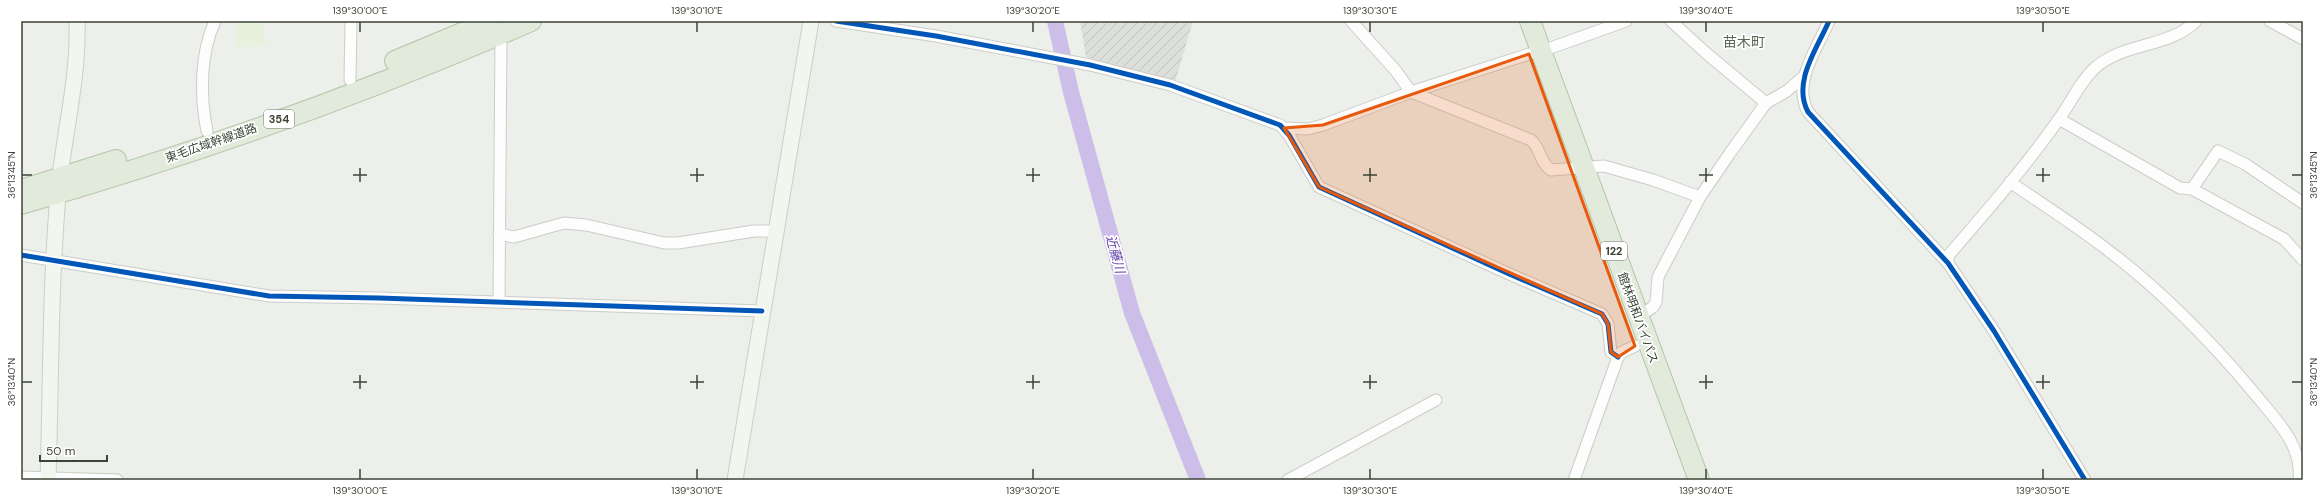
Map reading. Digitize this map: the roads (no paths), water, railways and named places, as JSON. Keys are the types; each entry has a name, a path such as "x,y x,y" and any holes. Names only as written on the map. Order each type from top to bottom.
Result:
{"highway":[{"name":"東毛広域幹線道路","path":"21,204 60,186 207,131 496,28 531,21"},
{"name":"館林明和バイパス","path":"1516,21 1536,53"},
{"name":"館林明和バイパス","path":"1530,21 1536,53 1635,346 1684,480"},
{"name":"東毛広域幹線道路","path":"21,190 60,186 224,139 350,94 496,28"},
{"name":"館林明和バイパス","path":"1576,168 1638,317 1698,480"}],"street":[{"path":"48,479 54,260 60,186 78,46 77,21"},
{"path":"207,131 202,95 205,57 215,21"},
{"path":"350,80 351,21"},
{"path":"735,480 811,21"},
{"path":"836,21 936,36 1079,63 1170,85 1284,128 1308,129 1323,125 1411,92 1536,53 1626,21"},
{"path":"1351,21 1396,71 1411,92 1525,137 1535,143 1547,167 1556,171 1604,166 1653,180 1700,198"},
{"path":"1671,21 1706,53 1766,103"},
{"path":"1829,21 1804,76 1802,89 1805,106 1811,117 1948,263 1994,332 2085,480"},
{"path":"1948,263 1948,256 2010,182 2059,119 2089,73 2107,58 2121,52 2174,36 2186,31 2196,21"},
{"path":"2270,21 2303,39"},
{"path":"496,28 499,302"},
{"path":"1638,317 1650,310 1656,302 1658,277 1700,198 1766,103 1787,90 1804,76"},
{"path":"1787,90 1805,106"},
{"path":"2059,119 2180,188 2192,189 2284,239 2303,260"},
{"path":"1284,128 1319,187 1506,273 1602,314 1608,324 1611,352 1618,357"},
{"path":"2192,189 2218,151 2245,164 2303,203"},
{"path":"2010,182 2106,248 2156,290 2196,327 2278,421 2295,448 2300,471 2298,480"},
{"path":"499,234 514,237 564,223 586,225 664,243 678,243 754,231 776,230"},
{"path":"21,255 269,296 762,310"},
{"path":"1574,480 1618,357 1622,352 1635,346"},
{"path":"1288,480 1436,400"},
{"path":"21,477 116,480"}],"waterway":[{"name":"近藤川","path":"1055,21 1071,92 1132,313 1198,480"}],"district":[{"name":"苗木町","path":"1744,42"}]}
